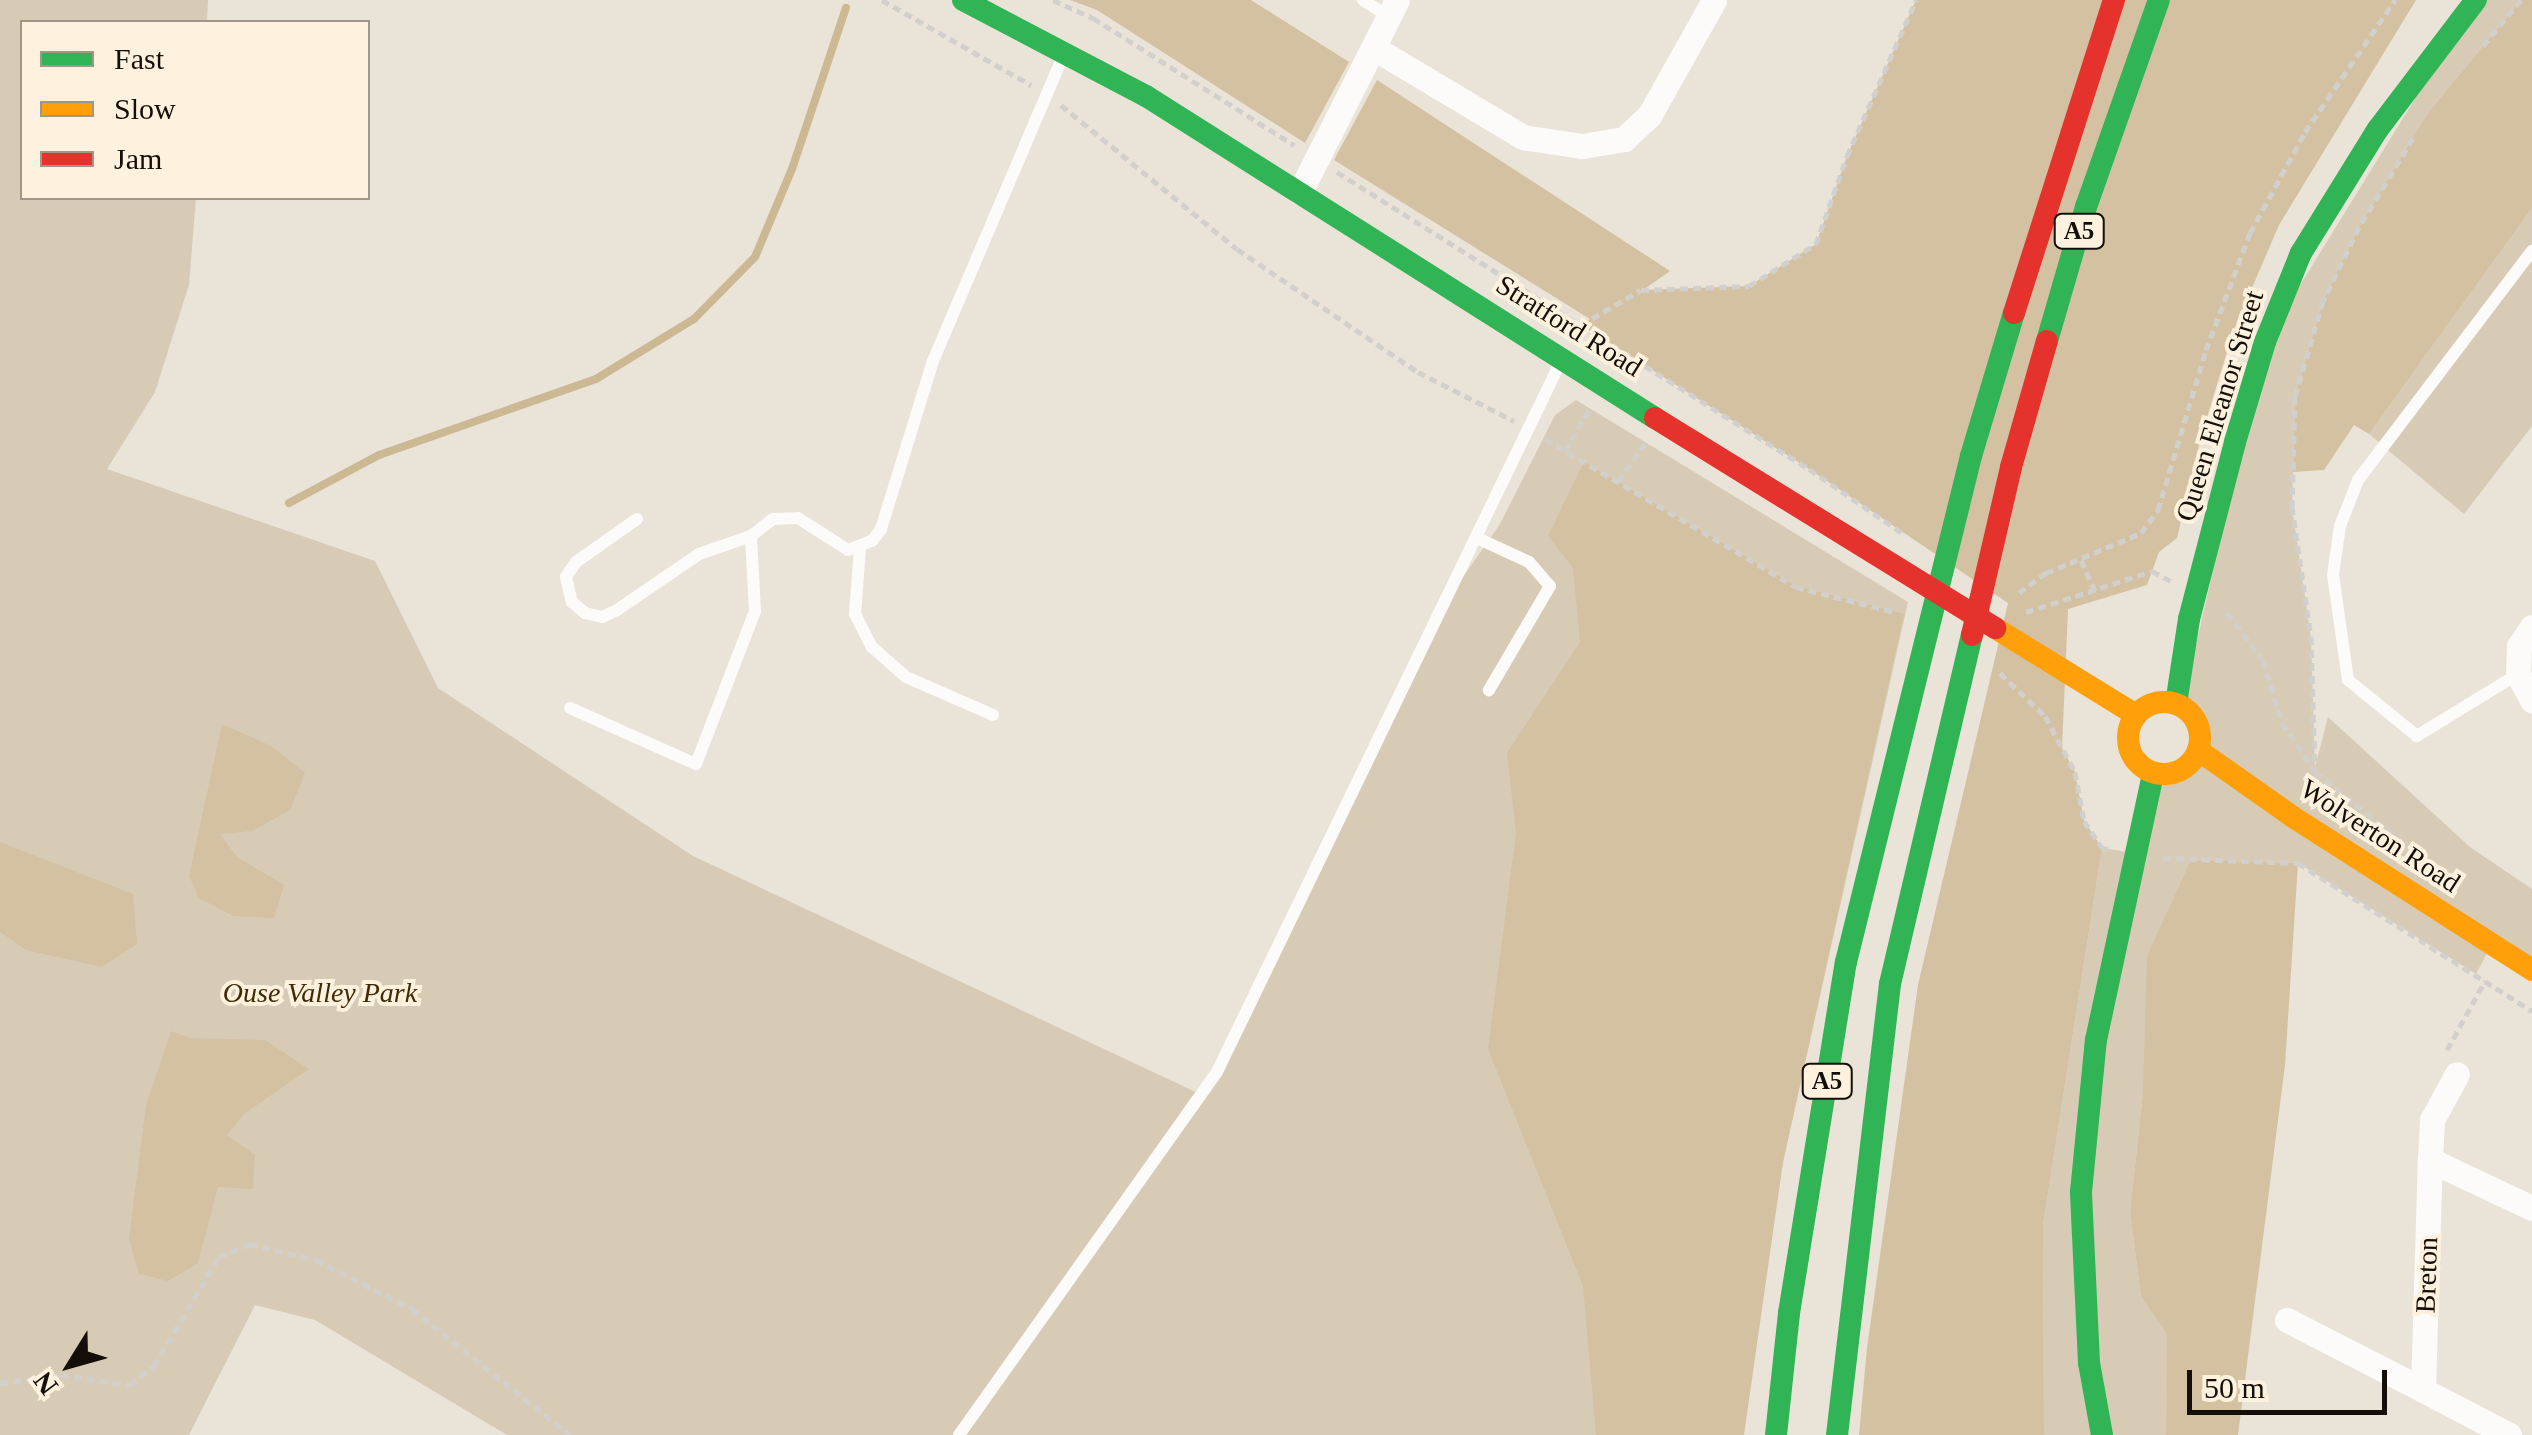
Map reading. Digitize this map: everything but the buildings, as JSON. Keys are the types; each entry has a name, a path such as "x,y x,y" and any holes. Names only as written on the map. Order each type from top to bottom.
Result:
{"main road":[{"name":"Stratford Road","path":"963,0 1066,50 1300,192 1804,512 2136,715"},
{"name":"A5","path":"1776,1435 1790,1313 1846,962 1971,456 2042,214 2114,0"},
{"name":"A5","path":"1837,1435 1890,984 2012,467 2086,207 2159,0"},
{"name":"Queen Eleanor Street","path":"2176,704 2190,619 2236,442 2265,342 2301,253 2378,129 2476,0"},
{"path":"2176,704 2194,718 2199,731 2198,750 2180,770 2152,772 2142,767 2129,748 2130,725 2136,715 2148,706 2176,704"},
{"name":"Wolverton Road","path":"2198,750 2293,818 2532,970"},
{"path":"2102,1435 2086,1328 2081,1192 2096,1040 2152,772"}],"street":[{"path":"1374,48 1523,137 1582,146 1624,139 1649,116 1714,0"},
{"path":"1300,192 1393,8"},
{"path":"2532,628 2518,646 2518,674 2532,700"},
{"name":"Breton","path":"2423,1390 2432,1120 2457,1074"},
{"path":"2430,1160 2532,1208"},
{"path":"2287,1320 2509,1435"}],"lane":[{"path":"1363,0 1393,8"},
{"path":"636,519 576,562 566,577 572,602 585,614 602,616 618,610 699,554 751,536 774,519 798,518 848,550 860,548 881,530 933,361 1066,50"},
{"path":"2518,674 2417,736 2348,680 2333,575 2340,526 2358,480 2532,251"},
{"path":"959,1435 1217,1072 1563,357"},
{"path":"570,708 696,764 755,611 751,536"},
{"path":"1478,538 1529,562 1550,586 1490,690"},
{"path":"860,548 855,614 872,647 906,678 993,714"}],"path":[{"path":"882,0 1046,94 1237,249 1418,372 1529,429 1796,586 1904,614"},
{"path":"1052,0 1093,18 1581,325 1908,537"},
{"path":"1581,325 1641,290 1749,286 1816,244 1848,156 1916,0"},
{"path":"2017,595 2046,573 2141,533 2158,510 2206,350 2250,233 2305,132 2395,0"},
{"path":"1618,482 1647,442"},
{"path":"2081,560 2096,591"},
{"path":"2019,614 2152,571 2173,582"},
{"path":"2227,613 2263,660 2282,722 2315,772"},
{"path":"1998,671 2045,716 2075,772 2084,820 2102,848 2135,854 2298,863 2532,1011"},
{"path":"2457,1074 2445,1054 2486,980"},
{"path":"0,1383 61,1375 130,1385 154,1366 219,1257 250,1244 316,1260 412,1309 570,1435"}],"green space":[{"name":"Ouse Valley Park","path":"0,0 208,0 207,20 20,20 20,200 196,200 189,285 155,392 107,469 375,561 438,688 693,856 1202,1095 1447,600 1500,524 1555,415 1576,400 1908,602 1783,1162 1742,1435 507,1435 315,1320 255,1305 189,1435 0,1435"},
{"path":"2476,0 2521,0 2427,114 2359,227 2323,301 2295,396 2292,507 2311,638 2315,767 2328,717 2470,847 2532,889 2532,962 2492,944 2476,974 2298,863 2191,860 2143,1092 2130,1212 2141,1296 2168,1334 2166,1435 2044,1435 2043,1225 2102,848 2135,853 2167,774 2192,761 2200,744 2194,718 2182,707 2265,342"},
{"path":"2532,208 2532,426 2464,514 2369,434"}],"shaded area":[{"path":"1070,0 1251,0 1349,62 1305,143 1097,10"},
{"path":"1916,0 2416,0 2279,225 2233,332 2201,437 2177,538 2159,552 2147,585 2068,609 2062,748 2075,772 2084,821 2102,848 2043,1225 2044,1435 1859,1435 1867,1348 1918,985 2008,603 1809,469 1581,325 1590,319 1334,160 1377,80 1670,271 1643,290 1749,286 1816,244 1847,156"},
{"path":"2521,0 2532,0 2532,208 2369,434 2354,425 2324,470 2293,472 2295,396 2323,301 2359,227 2427,114"},
{"path":"1584,462 1796,586 1904,614 1783,1162 1744,1435 1596,1435 1583,1286 1488,1049 1516,833 1507,753 1580,642 1573,568 1548,536"},
{"path":"222,724 271,746 305,773 290,810 252,831 220,834 237,857 284,885 274,918 233,916 199,898 189,876"},
{"path":"0,842 133,894 137,944 102,967 26,950 0,932"},
{"path":"2191,860 2298,863 2285,1065 2238,1435 2166,1435 2167,1334 2141,1296 2130,1212 2143,1092 2147,956"},
{"path":"171,1031 190,1038 265,1040 309,1069 244,1114 227,1135 255,1155 253,1189 218,1187 198,1263 168,1281 139,1274 129,1239 146,1105"}],"waterway":[{"path":"289,503 379,455 596,379 694,319 755,257 792,169 846,8"}],"traffic: fast":[{"path":"963,0 1146,96 1655,418"},
{"path":"2047,341 2086,207 2159,0"},
{"path":"2176,704 2189,619 2235,442 2265,342 2301,253 2378,129 2476,0"},
{"path":"1776,1435 1789,1313 1846,962 1971,456 2014,313"},
{"path":"1837,1435 1890,984 1972,635"},
{"path":"2102,1435 2089,1363 2081,1192 2096,1040 2153,773"}],"traffic: slow":[{"path":"1995,628 2136,715"},
{"path":"2164,702 2189,713 2200,738 2189,763 2164,774 2139,763 2128,738 2139,713 2164,702"},
{"path":"2198,750 2293,817 2532,970"}],"traffic: jam":[{"path":"2014,313 2114,0"},
{"path":"1972,635 2011,467 2047,341"},
{"path":"1655,418 1995,628"}]}
